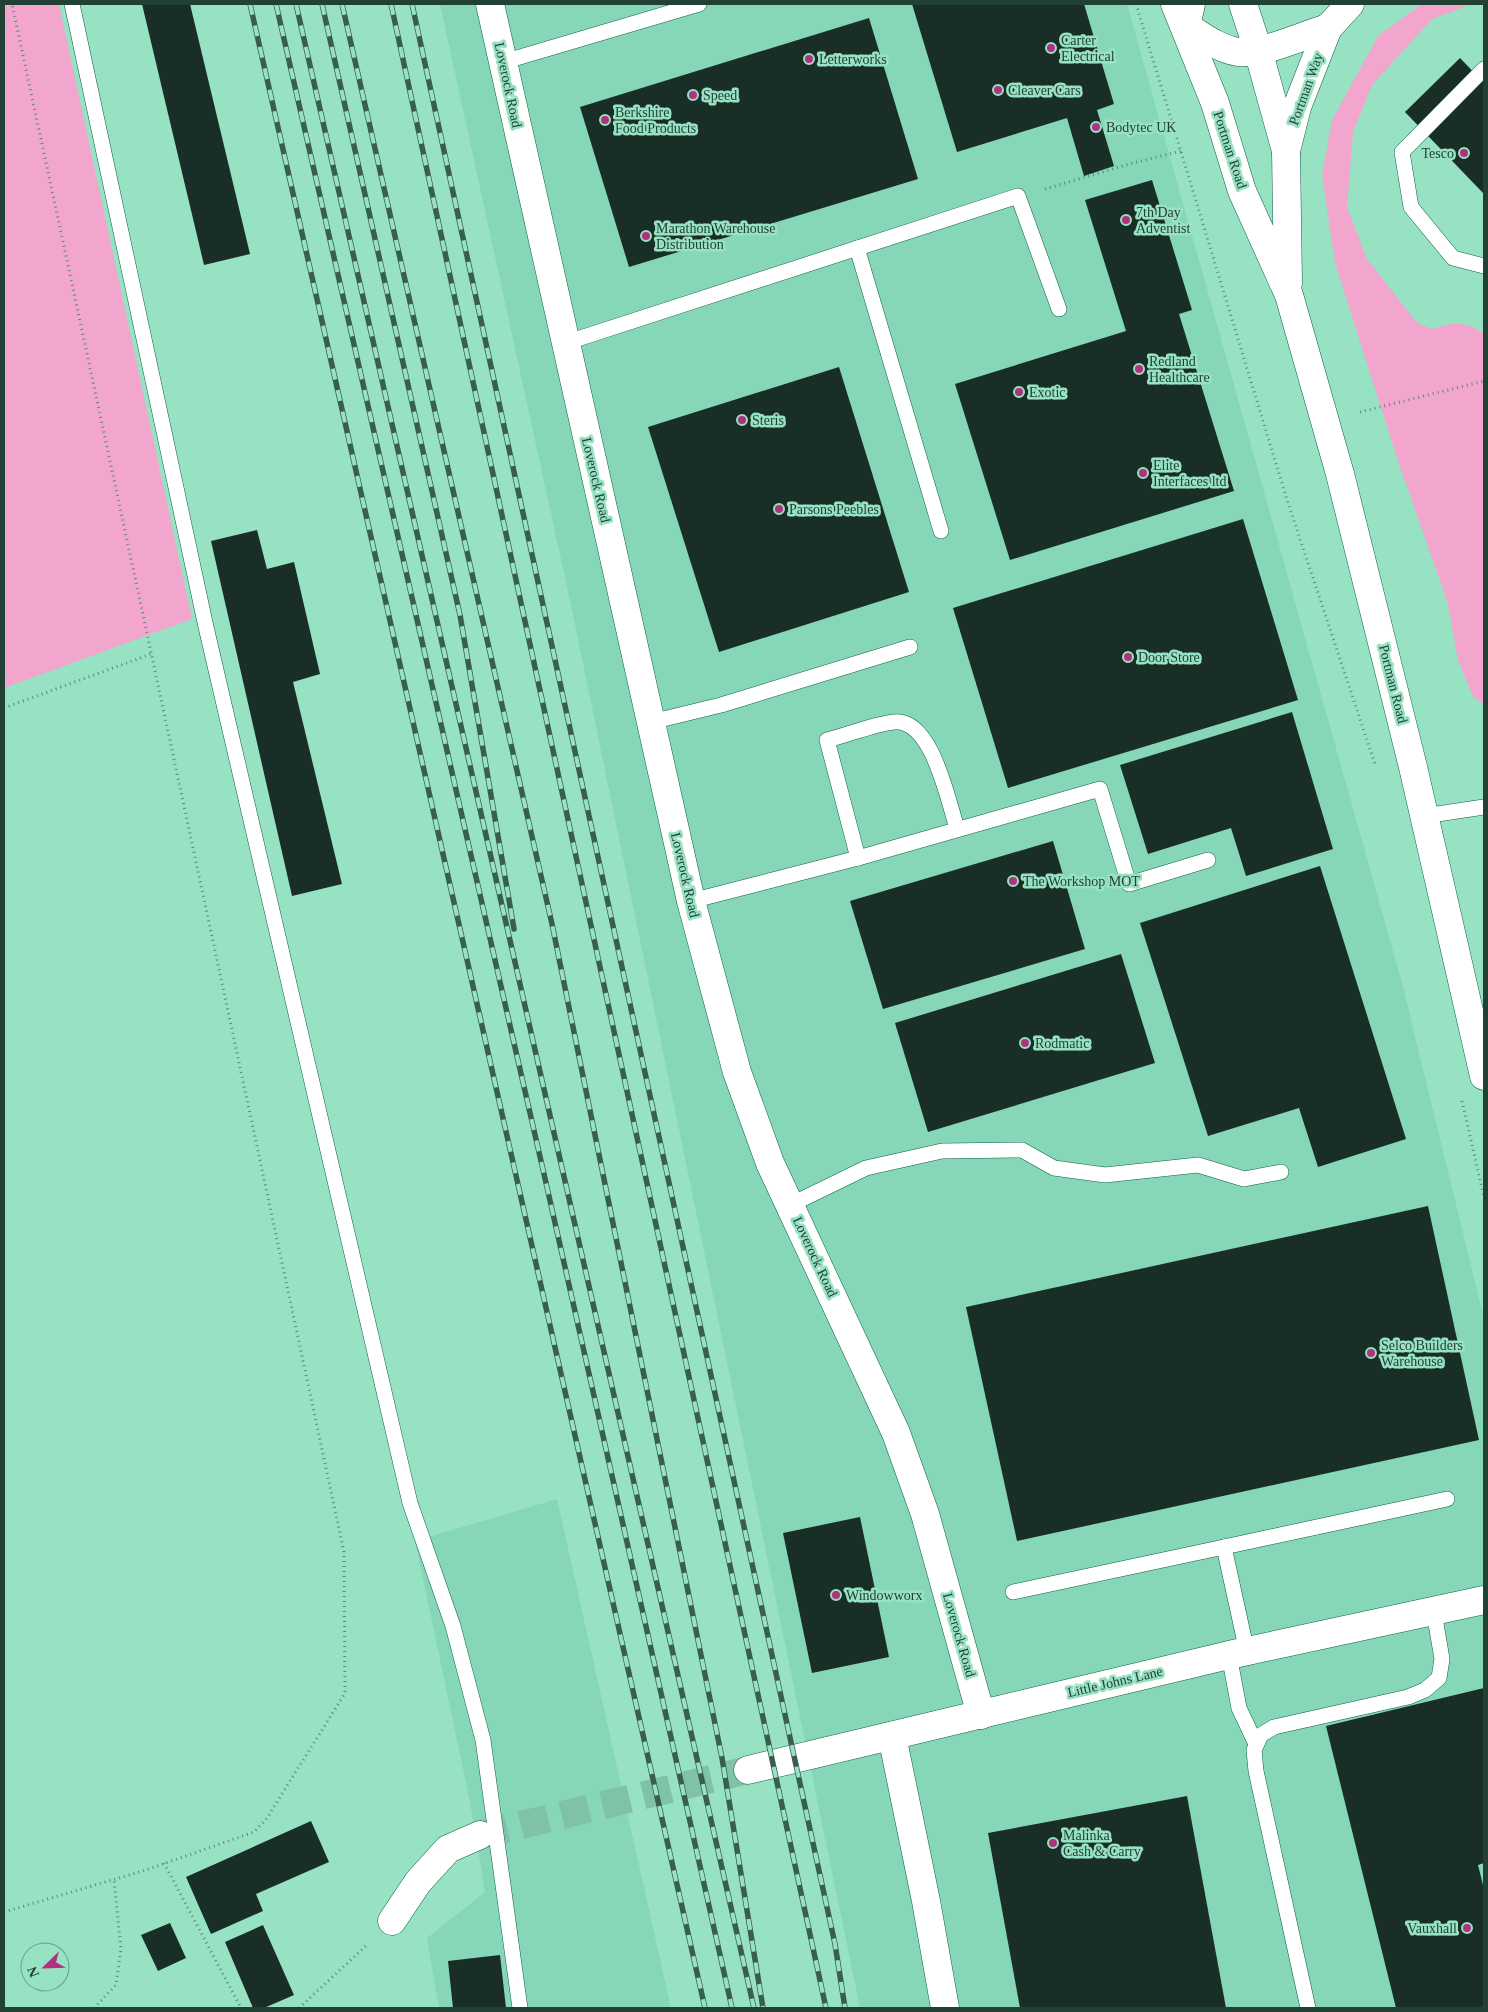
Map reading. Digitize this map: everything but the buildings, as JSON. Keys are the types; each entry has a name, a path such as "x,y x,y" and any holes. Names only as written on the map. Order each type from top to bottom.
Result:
{"street":[{"name":"Loverock Road","path":"490,4 691,901 737,1072 770,1163 896,1433 925,1514 981,1714"},
{"name":"Portman Road","path":"1243,4 1286,151 1289,295"},
{"name":"Portman Way","path":"1286,151 1297,107 1328,28 1350,4"},
{"name":"Portman Road","path":"1184,11 1242,191 1289,295 1340,474 1424,816 1484,1076"},
{"name":"Portman Way","path":"1184,11 1211,42 1238,52 1258,50 1328,28"},
{"name":"Little Johns Lane","path":"748,1770 1238,1653 1484,1600"},
{"path":"892,1736 926,1901 944,2008"},
{"path":"392,1921 418,1882 448,1850 480,1835"}],"lane":[{"path":"72,4 206,627 410,1503 453,1626 482,1740 520,2008"},
{"path":"503,62 699,4"},
{"path":"1484,69 1402,152 1411,207 1453,258 1484,266"},
{"path":"565,342 1018,196 1059,308"},
{"path":"856,248 941,531"},
{"path":"650,722 720,705 910,647"},
{"path":"858,858 827,740 895,722 908,724 919,732 930,746 956,828"},
{"path":"691,901 858,858 956,828 1100,789 1129,884 1208,860"},
{"path":"1424,816 1484,807"},
{"path":"790,1204 866,1168 942,1151 1022,1150 1054,1168 1105,1175 1198,1165 1244,1179 1281,1172"},
{"path":"1013,1592 1447,1498"},
{"path":"1224,1547 1238,1653 1239,1708 1256,1744"},
{"path":"1308,2008 1256,1771 1254,1750 1261,1735 1274,1727 1408,1697 1425,1690 1438,1678 1442,1659 1434,1612"}],"path":[{"path":"4,1912 164,1863 254,1832 267,1818 345,1692 344,1552 12,4"},
{"path":"1136,4 1288,503 1378,771"},
{"path":"1018,196 1181,151"},
{"path":"1360,412 1484,380"},
{"path":"4,708 151,654"},
{"path":"1462,1100 1484,1197"},
{"path":"164,1863 241,2008"},
{"path":"94,2008 116,1986 121,1949 114,1879"},
{"path":"299,2008 392,1921"}],"shaded area":[{"path":"4,4 59,4 192,619 4,688"},
{"path":"440,4 1127,4 1402,983 1484,1319 1484,2008 860,2008 572,610"},
{"path":"1422,4 1472,4 1432,19 1372,85 1353,132 1347,207 1367,259 1417,323 1432,329 1453,324 1464,324 1484,333 1484,704 1473,697 1458,660 1447,601 1398,461 1335,263 1322,175 1332,120 1378,36"},
{"path":"557,1499 671,2008 439,2008 427,1938 485,1892 470,1802 415,1541"}],"tunnel":[{"path":"480,1835 748,1770"}],"railway":[{"path":"250,4 705,2008"},
{"path":"276,4 544,1174 732,2008"},
{"path":"296,4 754,2008"},
{"path":"322,4 460,615 514,929"},
{"path":"342,4 552,924 722,1758 763,2008"},
{"path":"391,4 826,2008"},
{"path":"412,4 835,1944 845,2008"}],"place":[{"name":"Carter Electrical","path":"1051,48"},
{"name":"Letterworks","path":"809,59"},
{"name":"Cleaver Cars","path":"998,90"},
{"name":"Speed","path":"693,95"},
{"name":"Berkshire Food Products","path":"605,120"},
{"name":"Bodytec UK","path":"1096,127"},
{"name":"Tesco","path":"1464,153"},
{"name":"7th Day Adventist","path":"1126,220"},
{"name":"Marathon Warehouse Distribution","path":"646,236"},
{"name":"Redland Healthcare","path":"1139,369"},
{"name":"Exotic","path":"1019,392"},
{"name":"Steris","path":"742,420"},
{"name":"Elite Interfaces ltd","path":"1143,473"},
{"name":"Parsons Peebles","path":"779,509"},
{"name":"Door Store","path":"1128,657"},
{"name":"The Workshop MOT","path":"1013,881"},
{"name":"Rodmatic","path":"1025,1043"},
{"name":"Selco Builders Warehouse","path":"1371,1353"},
{"name":"Windowworx","path":"836,1595"},
{"name":"Malinka Cash & Carry","path":"1053,1843"},
{"name":"Vauxhall","path":"1467,1928"}]}
